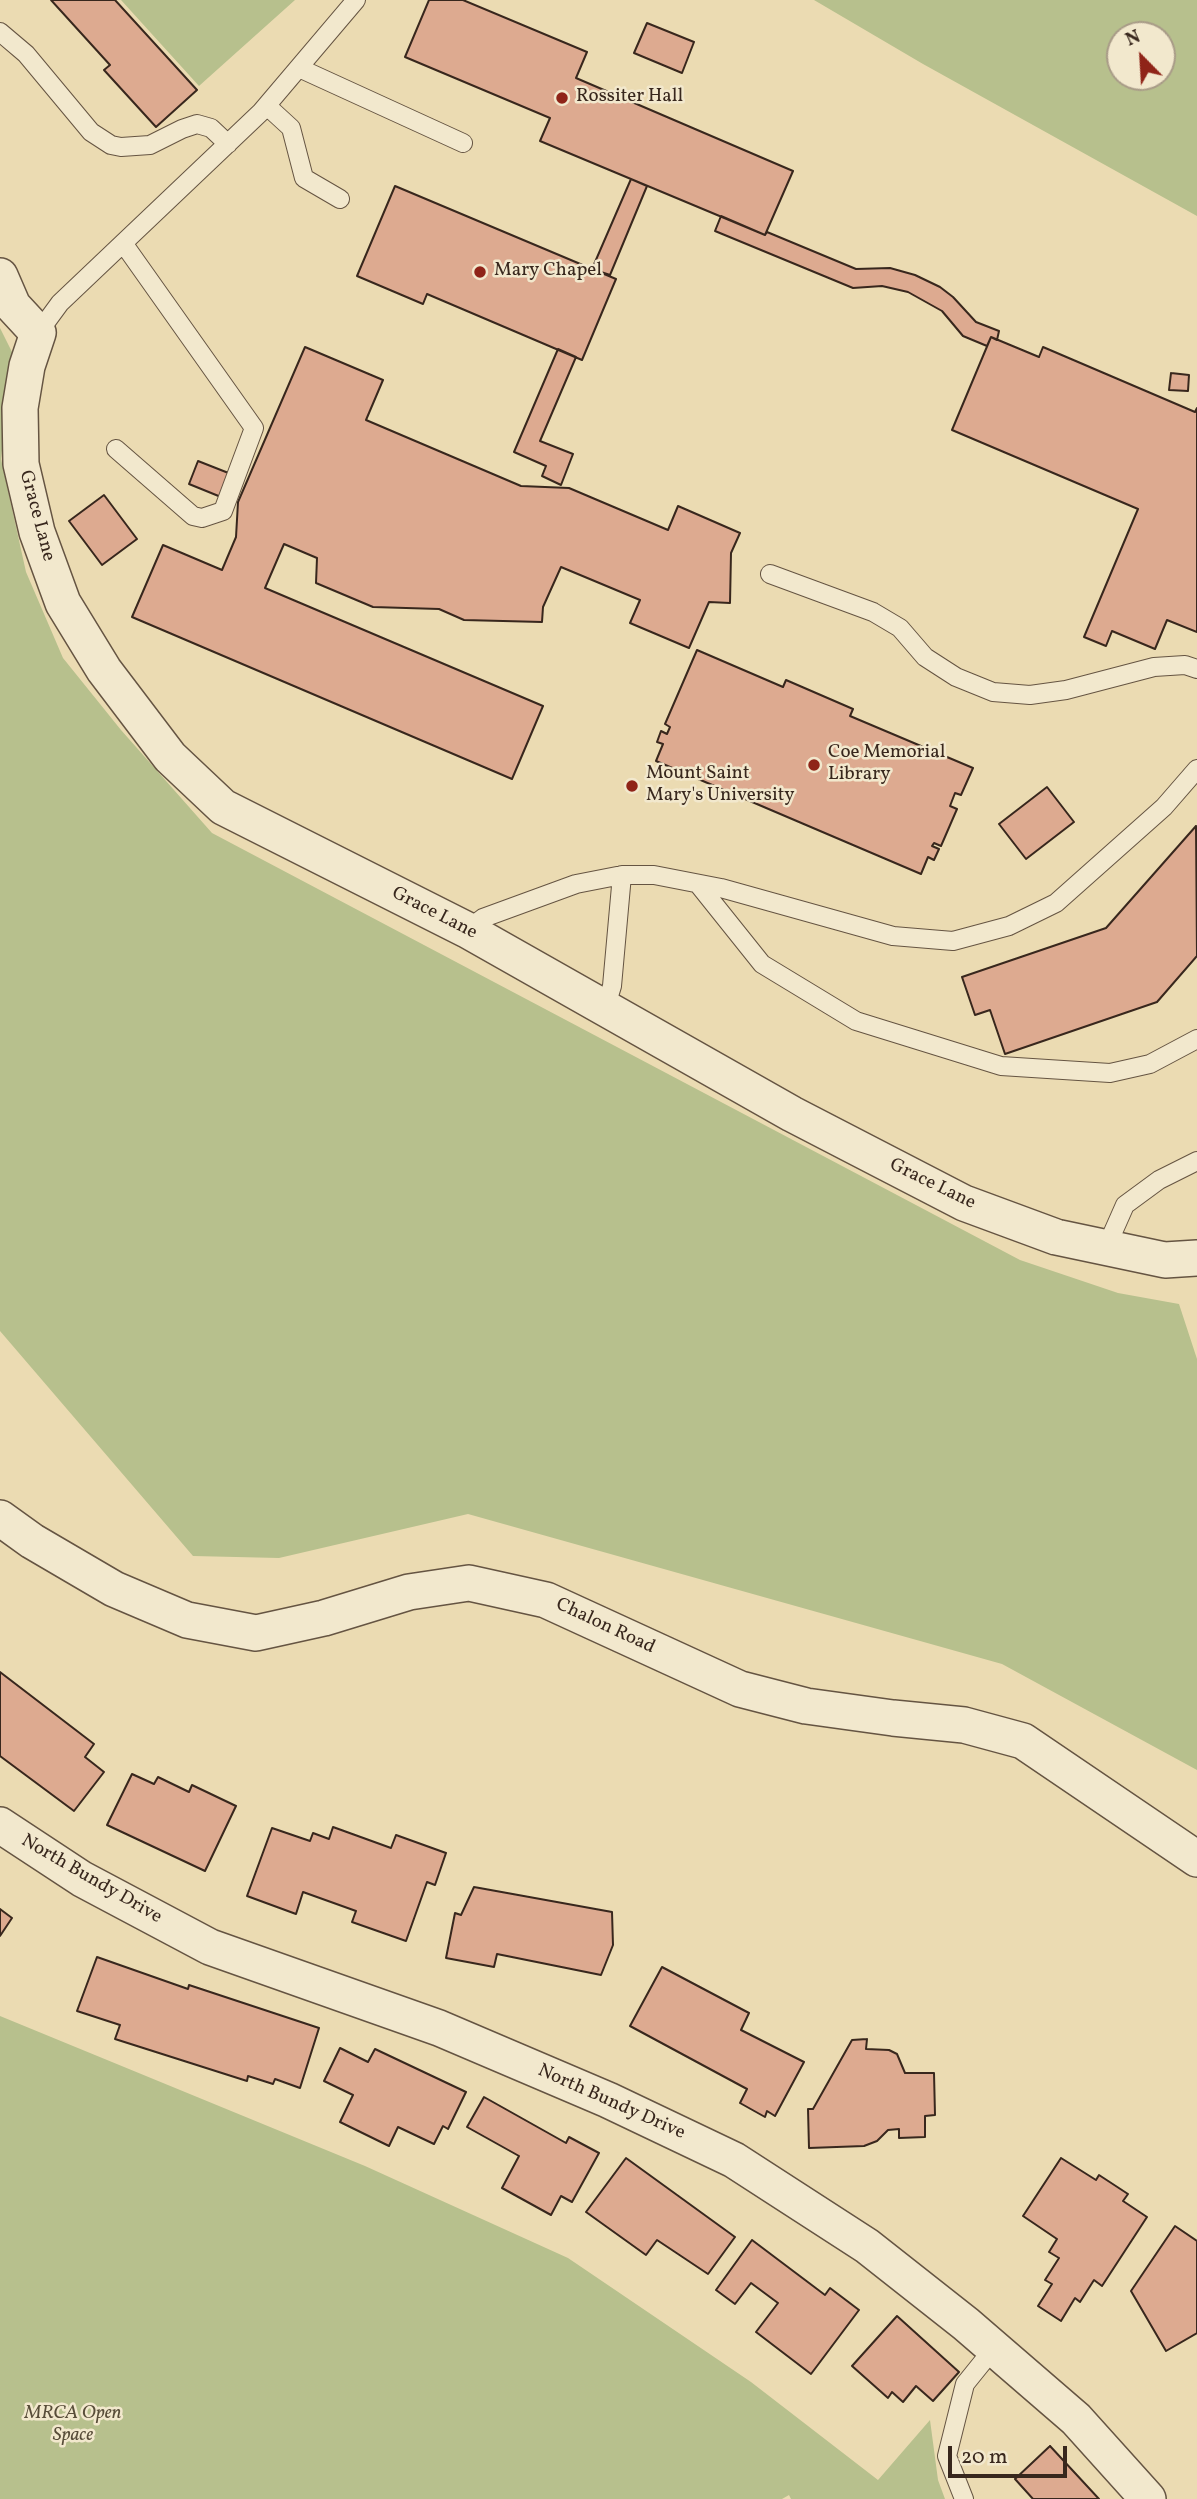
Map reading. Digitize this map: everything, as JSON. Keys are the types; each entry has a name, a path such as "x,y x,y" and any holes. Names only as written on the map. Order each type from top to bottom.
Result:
{"street":[{"path":"0,276 13,306 38,333"},
{"name":"Grace Lane","path":"38,333 27,366 20,408 21,464 37,532 63,603 104,670 170,757 223,807 467,930 792,1114 964,1203 1056,1237 1165,1260 1197,1258"},
{"name":"Chalon Road","path":"0,1518 32,1541 114,1589 187,1620 256,1633 324,1618 409,1592 469,1583 546,1600 740,1689 806,1706 964,1725 1023,1741 1197,1859"},
{"name":"North Bundy Drive","path":"0,1825 82,1879 210,1947 439,2028 608,2100 734,2160 867,2246 994,2348 1076,2418 1148,2499"}],"lane":[{"path":"38,333 60,303 267,106 356,0"},
{"path":"0,32 26,54 91,132 111,145 150,145 197,124 211,128 228,144"},
{"path":"299,68 463,143"},
{"path":"267,106 291,128 304,178 340,199"},
{"path":"116,449 193,516 202,518 223,511 254,428 123,243"},
{"path":"770,574 873,612 900,628 925,657 946,671 993,692 1030,695 1066,690 1154,667 1185,664 1197,669"},
{"path":"467,930 482,918 576,884 622,875 654,875 722,888 893,936 953,941 1009,926 1056,903 1164,807 1197,769"},
{"path":"605,1009 612,986 622,875"},
{"path":"698,884 762,964 856,1021 1001,1066 1110,1073 1150,1064 1197,1039"},
{"path":"1106,1248 1125,1205 1158,1180 1197,1161"},
{"path":"964,2499 947,2456 965,2384 994,2348"}],"green space":[{"path":"121,0 295,0 199,86"},
{"path":"814,0 1197,0 1197,216 923,64"},
{"path":"0,328 13,354 1,459 26,572 63,658 121,730 212,833 1020,1260 1118,1293 1179,1304 1197,1359 1197,1770 1002,1664 468,1514 279,1558 193,1556 0,1331"},
{"name":"MRCA Open Space","path":"0,2016 365,2166 568,2258 751,2382 878,2480 930,2420 938,2480 945,2499 791,2499 789,2495 782,2499 0,2499"}],"building":[{"path":"51,0 115,0 197,90 156,127 104,70 110,65"},
{"name":"Rossiter Hall","path":"429,0 463,0 587,52 576,78 793,171 765,235 540,141 550,118 405,57"},
{"path":"647,23 694,42 682,73 634,53"},
{"path":"631,179 647,186 610,275 592,269"},
{"name":"Mary Chapel","path":"395,186 616,279 582,360 427,294 423,304 357,276"},
{"path":"721,216 856,269 890,268 915,275 940,287 953,297 976,322 999,331 997,340 991,337 987,346 963,336 942,311 908,292 882,286 853,288 715,231"},
{"path":"991,337 1039,357 1043,347 1195,412 1197,408 1197,632 1167,620 1155,649 1112,631 1106,646 1084,637 1138,509 952,430"},
{"path":"305,347 383,380 366,420 521,486 569,488 668,530 678,506 740,533 731,553 730,603 709,602 689,648 630,623 640,600 561,567 543,607 542,622 464,620 439,609 373,607 316,583 317,558 284,544 265,588 543,706 512,779 132,617 163,545 222,570 236,537 238,502"},
{"path":"558,349 576,357 540,441 573,454 561,485 542,476 546,466 514,452"},
{"path":"1171,373 1189,375 1188,391 1169,390"},
{"path":"198,461 231,474 221,497 189,484"},
{"path":"104,495 137,539 102,565 69,521"},
{"name":"Coe Memorial Library","path":"697,650 783,687 786,680 853,709 850,716 973,768 961,795 955,793 950,806 957,809 941,846 934,843 932,846 939,849 934,860 928,857 921,874 656,761 663,744 657,742 661,731 667,734 670,727 665,724"},
{"path":"1047,787 1074,822 1026,859 999,824"},
{"path":"1196,826 1197,956 1157,1002 1005,1054 990,1010 975,1015 962,977 1106,928"},
{"path":"0,1672 94,1744 85,1757 104,1772 74,1811 0,1756"},
{"path":"132,1774 154,1784 158,1777 189,1792 192,1785 236,1806 205,1871 107,1825"},
{"path":"333,1827 391,1848 396,1835 446,1853 435,1885 427,1882 406,1941 352,1922 356,1911 303,1892 296,1914 247,1896 272,1828 310,1841 313,1833 329,1839"},
{"path":"474,1887 612,1912 613,1945 601,1975 497,1954 494,1967 446,1958 455,1913 461,1915"},
{"path":"0,1909 12,1918 0,1936"},
{"path":"97,1957 188,1989 189,1985 319,2028 300,2088 275,2079 273,2084 248,2076 247,2081 115,2039 120,2025 77,2011"},
{"path":"662,1967 749,2013 741,2030 804,2062 775,2116 767,2111 765,2117 740,2103 747,2089 630,2026"},
{"path":"867,2039 866,2049 889,2050 897,2054 905,2073 934,2073 935,2115 925,2116 925,2137 899,2138 899,2129 888,2130 877,2141 864,2146 809,2148 808,2109 813,2109 852,2040"},
{"path":"340,2048 368,2062 375,2049 466,2092 448,2129 443,2126 434,2144 398,2127 389,2146 340,2122 353,2095 324,2081"},
{"path":"484,2097 566,2143 569,2137 599,2153 572,2202 561,2196 551,2215 502,2188 519,2156 467,2127"},
{"path":"626,2158 735,2237 708,2274 657,2240 646,2255 586,2212"},
{"path":"1061,2158 1096,2180 1099,2175 1128,2194 1123,2201 1147,2217 1102,2286 1094,2280 1080,2302 1075,2298 1061,2321 1038,2306 1052,2284 1045,2280 1059,2258 1049,2252 1057,2239 1023,2216"},
{"path":"1175,2226 1197,2241 1197,2333 1166,2351 1131,2291"},
{"path":"752,2240 825,2295 830,2288 859,2310 811,2374 756,2332 778,2303 751,2283 735,2304 716,2290"},
{"path":"897,2316 959,2372 933,2401 916,2386 903,2402 892,2392 888,2398 852,2366"},
{"path":"1050,2446 1099,2499 1033,2499 1015,2479"}],"place":[{"name":"Rossiter Hall","path":"562,98"},
{"name":"Mary Chapel","path":"480,272"},
{"name":"Coe Memorial Library","path":"814,765"},
{"name":"Mount Saint Mary's University","path":"632,786"}]}
